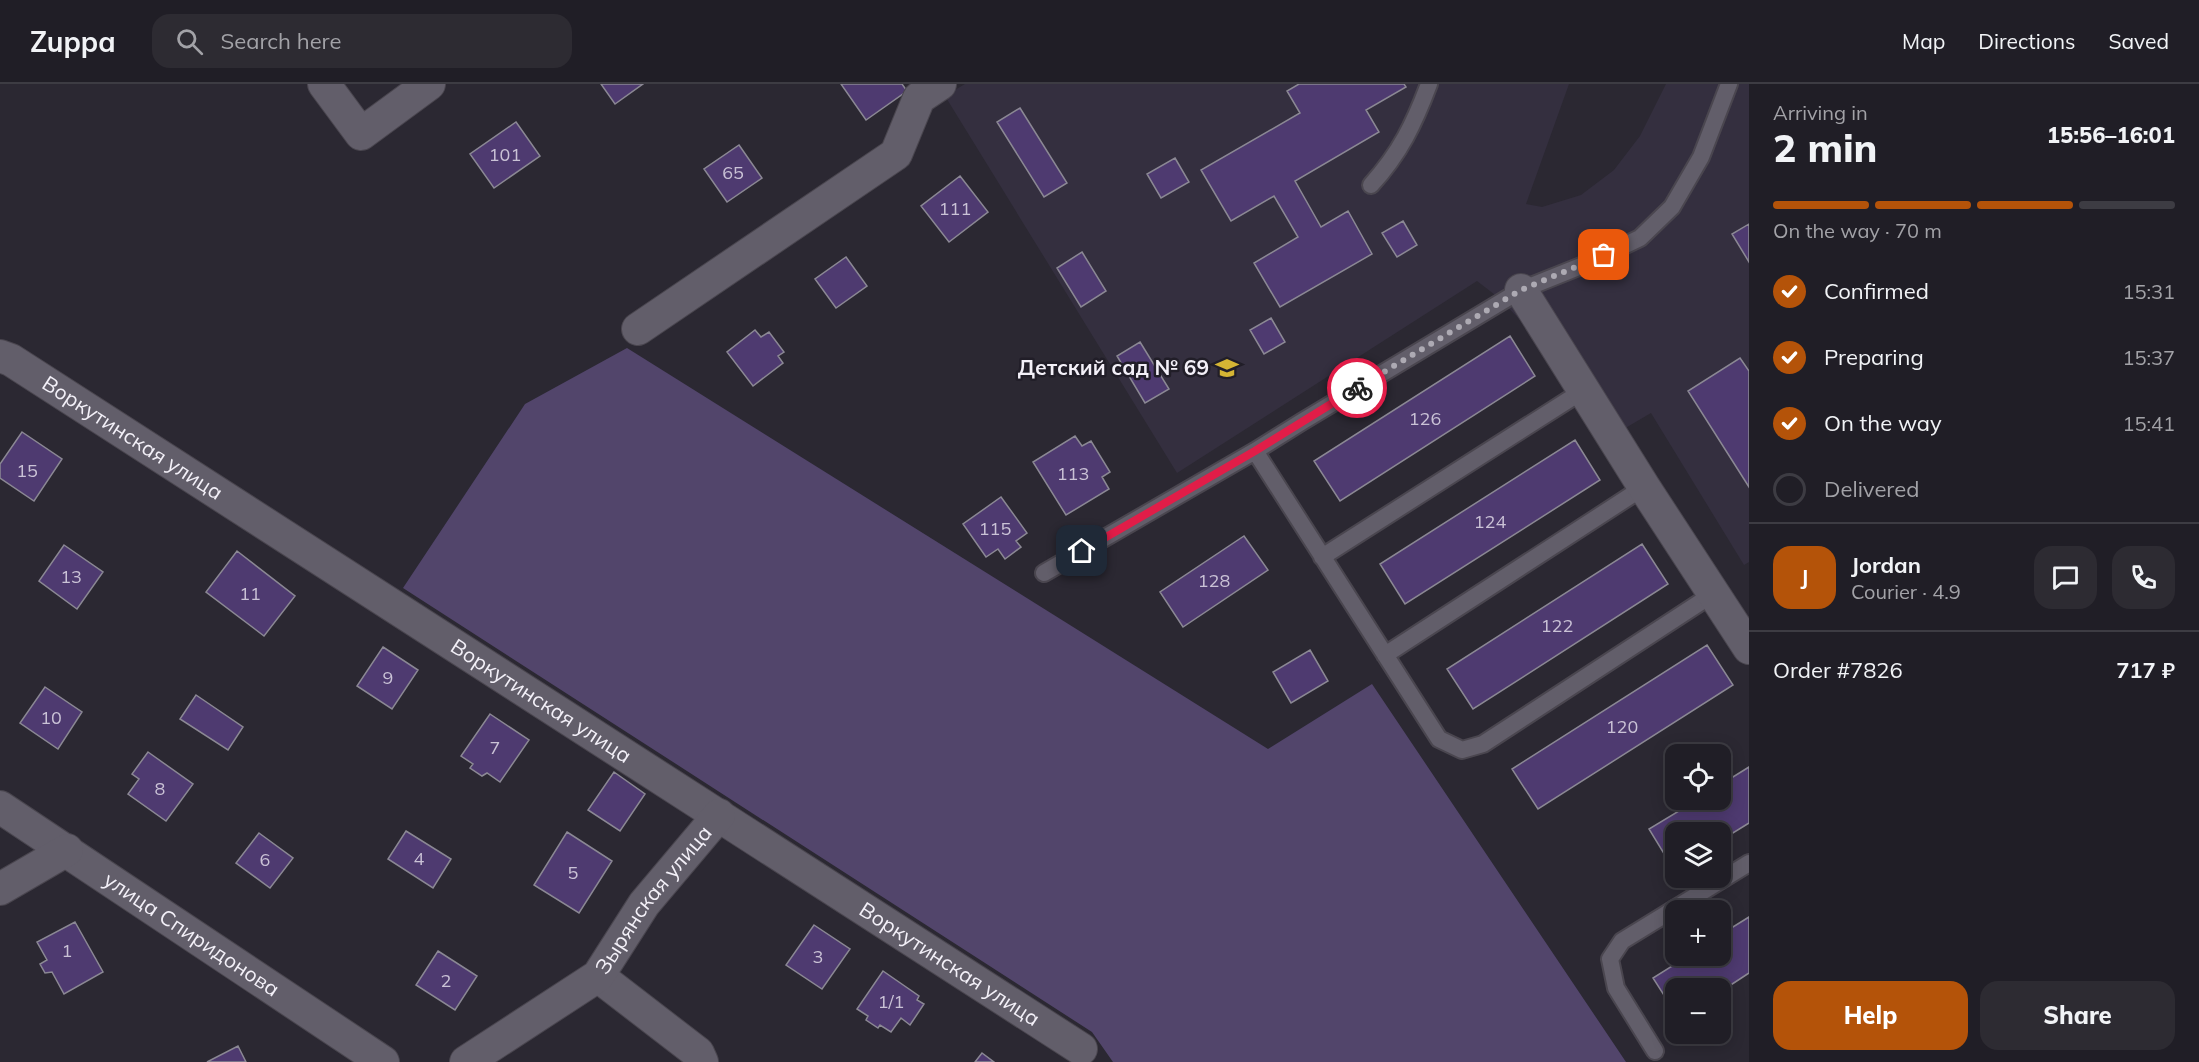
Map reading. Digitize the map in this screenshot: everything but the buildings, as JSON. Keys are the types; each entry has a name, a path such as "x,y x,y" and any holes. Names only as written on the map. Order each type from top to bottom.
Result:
{"street":[{"path":"324,84 361,134 429,84"},
{"path":"638,329 896,154 919,98 940,84"},
{"path":"1521,290 1644,487 1749,648"},
{"name":"Воркутинская улица","path":"0,356 11,360 1081,1049"},
{"name":"улица Спиридонова","path":"0,807 383,1062"},
{"name":"Зырянская улица","path":"466,1062 598,976 644,904 719,815"},
{"path":"0,890 67,850"},
{"path":"598,976 698,1053 702,1062"}],"lane":[{"path":"1371,185 1391,163 1405,141 1429,84"},
{"path":"1044,573 1255,451 1521,290 1586,264 1641,238 1672,207 1701,157 1729,84"},
{"path":"1322,557 1584,390"},
{"path":"1255,451 1439,739 1462,750 1483,744 1713,594"},
{"path":"1385,655 1644,487"},
{"path":"1655,1051 1616,988 1610,960 1622,941 1749,863"}],"shaded area":[{"name":"Детский сад № 69","path":"965,84 1569,84 1526,204 1542,207 1581,195 1614,170 1640,136 1666,84 1749,84 1749,562 1744,565 1651,413 1598,444 1521,321 1499,298 1477,281 1177,473 945,96"},
{"path":"627,348 1268,749 1372,684 1626,1062 1113,1062 1092,1032 403,588 525,404"}],"way so far":[{"path":"1357,388 1521,290 1604,255"}],"place":[{"name":"Детский сад № 69","path":"1227,368"}],"route":[{"path":"1082,551 1255,451 1357,388"}]}
